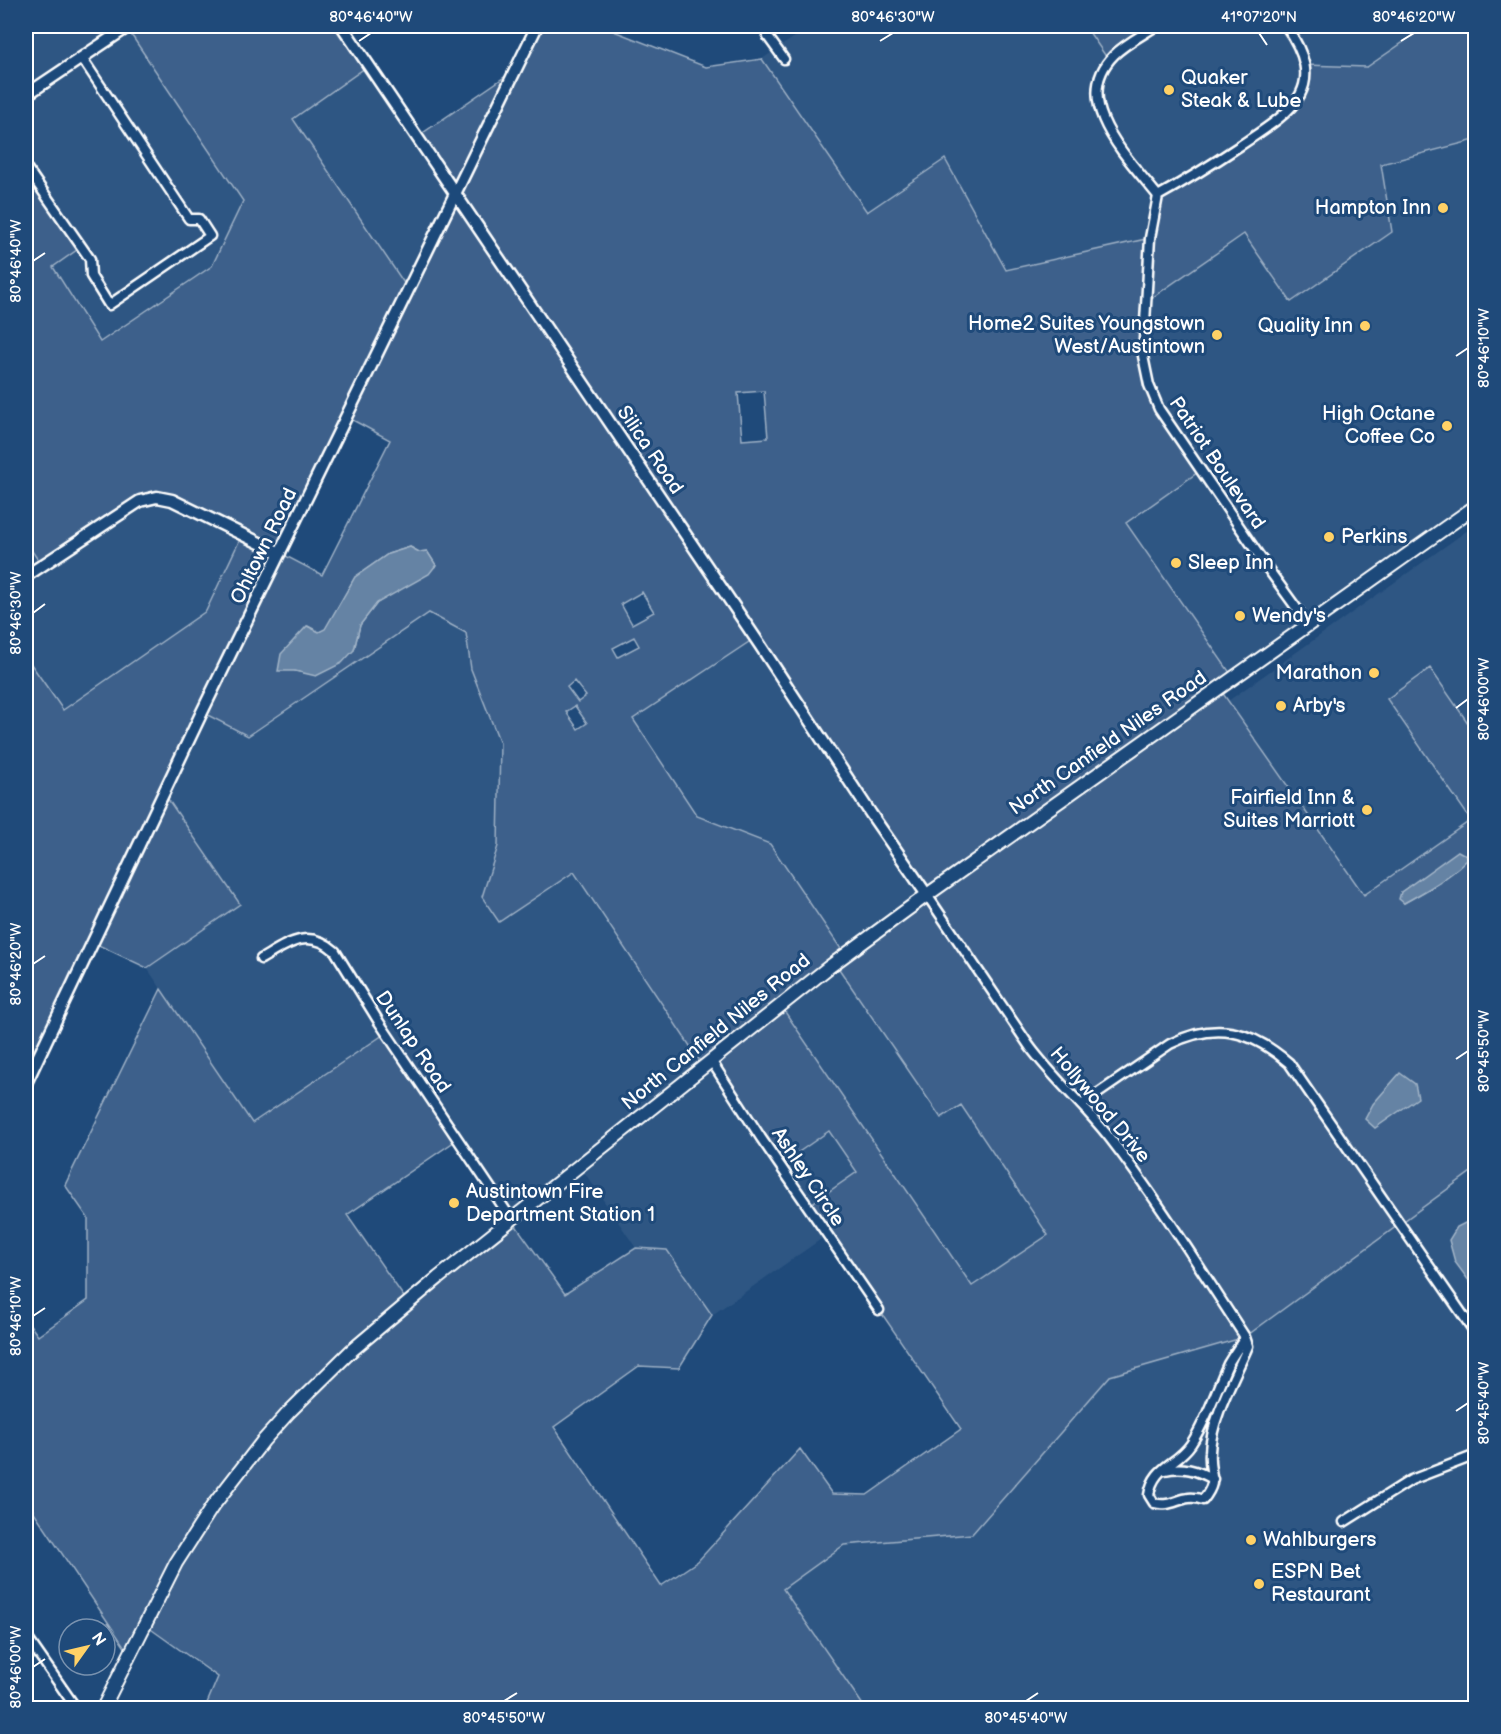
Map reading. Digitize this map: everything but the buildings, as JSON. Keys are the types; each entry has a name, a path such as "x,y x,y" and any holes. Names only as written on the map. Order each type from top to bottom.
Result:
{"main road":[{"name":"North Canfield Niles Road","path":"103,1708 176,1563 212,1507 263,1441 351,1351 830,967 927,895 1476,506"}],"street":[{"path":"26,95 129,26"},
{"name":"Silica Road","path":"342,26 927,895"},
{"name":"Ohltown Road","path":"26,1083 143,833 537,26"},
{"path":"1156,26 1114,55 1103,70 1097,92 1100,114 1105,124 1158,196 1200,173 1282,118 1292,108 1303,88 1305,65 1300,48 1286,26"},
{"path":"768,37 784,59"},
{"path":"26,166 90,259 91,276 109,305 210,236 199,219 189,219 82,58"},
{"name":"Patriot Boulevard","path":"1158,196 1150,238 1143,356 1149,385 1159,409 1270,573 1308,624"},
{"path":"26,576 140,501 157,497 172,500 280,553"},
{"name":"Hollywood Drive","path":"927,895 1030,1047 1046,1068 1107,1134 1135,1172 1245,1337"},
{"name":"Dunlap Road","path":"261,959 299,939 316,938 335,951 382,1028 512,1220"},
{"path":"1082,1106 1170,1044 1185,1037 1214,1031 1227,1031 1242,1034 1265,1044 1289,1063 1476,1334"},
{"name":"Ashley Circle","path":"711,1062 879,1310"},
{"path":"1245,1337 1248,1346 1213,1434 1209,1462 1213,1479 1210,1491 1203,1500 1194,1497 1187,1498 1167,1506 1154,1503 1149,1495 1153,1479 1190,1446 1202,1425 1230,1361 1245,1337"},
{"path":"1344,1522 1411,1480 1476,1455"},
{"path":"1160,1471 1173,1468 1194,1469 1213,1479"},
{"path":"26,1636 76,1708"}],"shaded area":[{"path":"26,26 128,26 126,28 243,201 212,266 100,342 53,267 81,247 26,167"},
{"path":"342,26 369,65 293,119 408,289 455,192 417,137 516,69 537,26 601,26 706,67 762,59 867,212 945,159 1006,270 1150,238 1158,196 1200,173 1296,102 1305,65 1367,67 1427,26 1475,26 1475,140 1381,164 1392,232 1291,302 1244,234 1146,302 1144,338 1149,385 1201,470 1126,523 1233,677 1219,688 1364,895 1471,820 1387,699 1430,668 1475,733 1475,1169 1245,1337 1110,1376 972,1534 844,1545 783,1589 865,1708 205,1708 218,1677 145,1625 130,1655 117,1636 117,1617 105,1617 26,1500 26,1319 38,1336 88,1300 88,1218 65,1185 161,989 252,1123 386,1033 458,1139 347,1215 408,1303 512,1220 565,1294 636,1248 667,1250 712,1315 679,1368 639,1366 554,1427 661,1586 698,1561 800,1449 832,1494 867,1495 961,1429 808,1206 857,1172 829,1131 780,1165 712,1062 704,1067 574,872 499,922 482,897 498,846 500,743 471,669 466,633 429,613 248,736 202,712 163,792 240,904 147,968 92,942 26,1083 26,657 63,710 206,611 242,535 157,497 42,566 26,542 26,167 81,247 53,267 100,342 212,266 243,201 126,27","holes":["764,391 768,438 742,440 738,393","347,417 390,440 322,575 280,553","410,547 419,552 427,551 436,566 377,603 360,625 354,650 316,675 295,671 308,626 319,632 325,630 355,577 388,554","642,592 654,612 632,624 621,604","634,637 639,646 618,657 613,648","755,638 927,895 845,955 770,844 697,816 633,719","574,681 586,696 578,702 567,687","575,706 587,723 578,729 566,712","1419,880 1439,883 1404,903 1401,892","835,963 941,1118 961,1105 1048,1235 972,1286 781,1006"]},
{"path":"811,26 1085,26 1109,61 1156,26 1427,26 1367,67 1305,65 1296,102 1150,238 1005,270 945,160 867,212 762,59"},
{"path":"1085,26 1156,26 1109,61"},
{"path":"369,65 455,192 408,290 293,119"},
{"path":"1475,140 1475,506 1233,677 1126,523 1200,470 1159,409 1145,374 1146,302 1244,234 1291,302 1328,276 1381,164"},
{"path":"157,497 242,534 206,611 62,711 26,657 26,542 42,565"},
{"path":"1475,525 1475,817 1364,896 1228,701"},
{"path":"410,547 419,552 427,551 436,565 429,574 377,603 360,625 354,650 342,663 316,676 295,671 278,671 281,654 307,626 319,632 325,629 355,577 388,554"},
{"path":"429,613 466,633 471,669 500,743 498,846 483,897 499,921 573,872 704,1067 712,1062 780,1164 829,1131 857,1172 808,1206 827,1235 712,1315 667,1250 636,1248 580,1166 512,1220 386,1033 252,1123 147,968 240,904 163,792 202,712 249,736"},
{"path":"755,638 927,895 845,955 770,845 697,816 633,719"},
{"path":"1458,851 1467,856 1467,860 1453,873 1404,903 1399,899 1401,892"},
{"path":"835,963 941,1117 961,1104 1048,1235 972,1286 780,1006"},
{"path":"1400,1073 1415,1084 1418,1098 1375,1128 1365,1119 1373,1104"},
{"path":"1475,1169 1475,1708 865,1708 783,1589 844,1545 972,1534 1110,1376 1246,1337"},
{"path":"1475,1218 1475,1289 1455,1262 1449,1240 1457,1227"}],"place":[{"name":"Quaker Steak & Lube","path":"1169,90"},
{"name":"Hampton Inn","path":"1443,208"},
{"name":"Quality Inn","path":"1365,326"},
{"name":"Home2 Suites Youngstown West/Austintown","path":"1217,335"},
{"name":"High Octane Coffee Co","path":"1447,426"},
{"name":"Perkins","path":"1329,537"},
{"name":"Sleep Inn","path":"1176,563"},
{"name":"Wendy's","path":"1240,616"},
{"name":"Marathon","path":"1374,673"},
{"name":"Arby's","path":"1281,706"},
{"name":"Fairfield Inn & Suites Marriott","path":"1367,810"},
{"name":"Austintown Fire Department Station 1","path":"454,1203"},
{"name":"Wahlburgers","path":"1251,1540"},
{"name":"ESPN Bet Restaurant","path":"1259,1584"}]}
